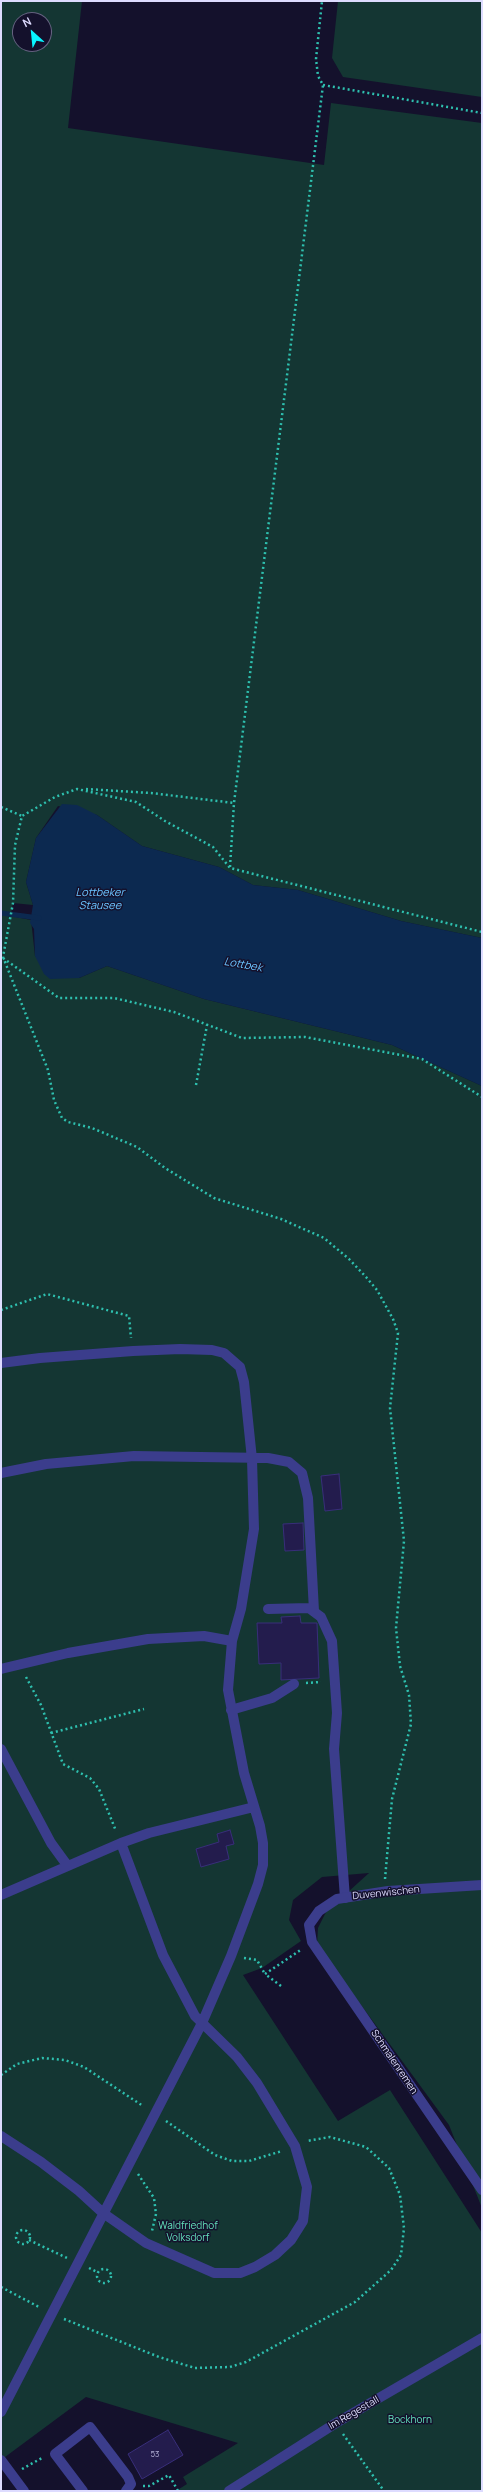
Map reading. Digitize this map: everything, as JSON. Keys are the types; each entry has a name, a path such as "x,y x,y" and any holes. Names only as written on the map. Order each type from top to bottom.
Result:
{"street":[{"path":"1,1363 40,1358 133,1351 212,1350 224,1353 240,1367 244,1382 252,1459 254,1529 241,1609 232,1641 228,1690 244,1773 263,1843 263,1865 231,1956 202,2023 1,2412"},
{"path":"1,1473 46,1464 134,1456 281,1459 296,1466 302,1473 308,1498 314,1611"},
{"path":"268,1609 304,1608 314,1611 327,1627 334,1655 337,1713 334,1749 345,1898"},
{"path":"1,1669 21,1663 97,1647 161,1637 204,1636 232,1641"},
{"path":"231,1710 272,1698 294,1684"},
{"path":"1,1749 51,1844 67,1866"},
{"path":"1,1895 121,1843 149,1833 254,1807"},
{"path":"1,2136 41,2162 79,2190 103,2213 146,2243 202,2269 227,2274 255,2267 275,2255 291,2240 303,2221 307,2187 295,2146 257,2083 237,2057 202,2023 188,2004 163,1955 121,1843"},
{"name":"Duvenwischen","path":"311,1938 309,1925 319,1911 337,1899 388,1892 482,1885"},
{"name":"Schmalenremen","path":"311,1938 482,2190"},
{"name":"Im Regestall","path":"229,2491 336,2423 482,2338"},
{"path":"83,2491 55,2454 90,2427 128,2477 129,2488"},
{"path":"1,2460 24,2491"}],"path":[{"path":"230,868 234,803 323,85 318,76 316,59 322,1"},
{"path":"323,85 482,113"},
{"path":"234,803 151,793 77,789 55,797 22,816 15,845 13,905 3,958 48,1070 54,1100 62,1118 68,1122 92,1128 137,1147 165,1168 214,1198 281,1218 324,1238 349,1259 369,1281 393,1319 398,1332 390,1408 404,1541 396,1628 400,1666 409,1695 411,1724 392,1799 384,1874 388,1892"},
{"path":"77,789 136,802 214,848 230,868 482,932"},
{"path":"1,807 22,816"},
{"path":"3,958 59,998 114,998 174,1012 242,1038 305,1037 422,1059 482,1098"},
{"path":"196,1085 207,1025"},
{"path":"1,1310 47,1294 129,1316 133,1351"},
{"path":"21,1663 63,1764 83,1772 99,1789 121,1843"},
{"path":"51,1733 144,1709"},
{"path":"265,1974 311,1938"},
{"path":"231,1956 257,1960 265,1974 281,1986"},
{"path":"1,2075 16,2064 42,2058 65,2060 84,2067 215,2155 232,2160 249,2161 267,2157 312,2139 330,2137 346,2140 366,2147 380,2158 395,2179 404,2220 404,2242 401,2255 391,2270 355,2302 246,2362 230,2367 195,2368 159,2357 51,2313 1,2287"},
{"path":"128,2167 146,2183 154,2198 156,2214 146,2243"},
{"path":"21,2230 26,2230 30,2234 29,2240 25,2243 19,2243 15,2238 16,2233 21,2230"},
{"path":"29,2240 98,2272"},
{"path":"102,2269 107,2270 111,2274 110,2279 106,2283 100,2282 97,2278 98,2272 102,2269"},
{"path":"336,2423 384,2491"},
{"path":"13,2477 33,2461 55,2454"},
{"path":"129,2488 145,2487 169,2475 178,2491"}],"green space":[{"path":"1,1 82,1 68,128 324,165 331,103 482,123 482,938 401,921 298,890 253,885 219,867 142,846 97,815 58,806 36,838 26,882 33,905 13,903 11,914 1,913"},
{"path":"338,1 482,1 482,97 343,77 332,58"},
{"name":"Waldfriedhof Volksdorf","path":"1,914 31,920 35,956 79,978 107,966 204,999 392,1045 482,1086 482,2208 449,2125 317,1945 318,1928 326,1912 369,1873 322,1877 293,1900 289,1920 301,1941 262,1968 243,1975 338,2121 390,2090 482,2233 482,2491 176,2491 187,2484 183,2477 238,2443 86,2397 1,2460"}],"water":[{"name":"Lottbeker Stausee","path":"62,804 77,805 97,815 142,846 219,867 253,885 298,890 401,921 482,938 482,1086 392,1045 204,999 107,966 79,978 50,979 44,974 35,956 34,929 30,923 33,905 26,882 36,838"}],"building":[{"path":"339,1474 342,1509 325,1511 321,1476"},
{"path":"303,1523 304,1550 285,1551 283,1524"},
{"path":"300,1616 301,1623 317,1623 319,1678 281,1680 281,1663 259,1664 257,1623 282,1623 281,1617"},
{"path":"230,1830 234,1844 226,1846 229,1859 201,1867 196,1849 219,1842 217,1834"},
{"path":"168,2430 183,2455 142,2479 128,2454"}],"waterway":[{"name":"Lottbek","path":"1,913 39,918"}],"park label":[{"name":"Bockhorn","path":"410,2420"}]}
